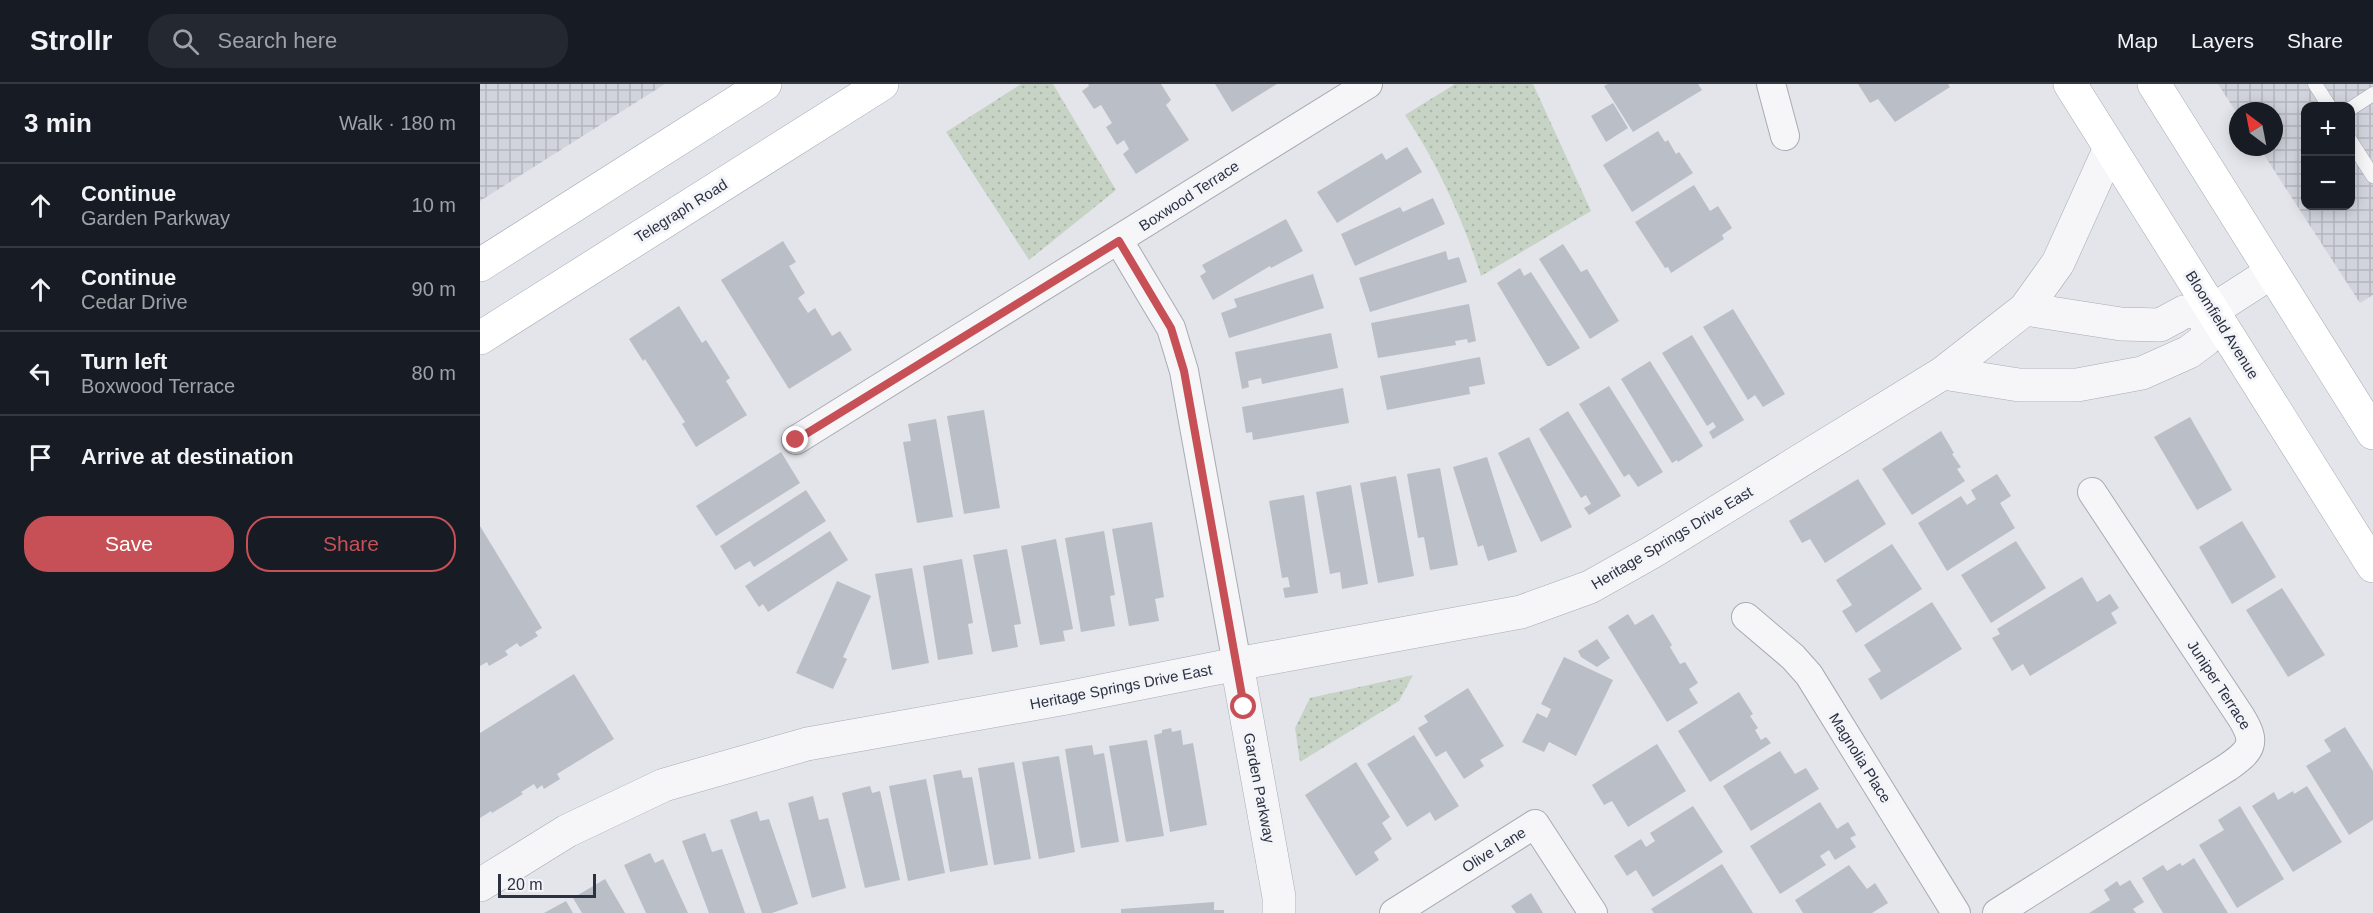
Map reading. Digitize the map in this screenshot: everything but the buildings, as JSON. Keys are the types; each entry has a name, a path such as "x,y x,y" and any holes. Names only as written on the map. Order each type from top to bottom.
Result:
{"main road":[{"path":"480,265 765,84"},
{"name":"Telegraph Road","path":"480,338 882,84"},
{"name":"Bloomfield Avenue","path":"2070,84 2373,566"},
{"path":"2154,84 2373,433"}],"street":[{"name":"Boxwood Terrace","path":"796,440 1368,84"},
{"path":"1771,84 1785,135"},
{"name":"Heritage Springs Drive East","path":"480,885 567,831 664,785 807,744 1066,698 1521,612 1590,587 1652,552 1943,373 2025,309 2058,263 2110,148"},
{"path":"1119,241 1171,328 1184,371 1237,664"},
{"path":"2025,309 2121,324 2160,325 2184,312 2213,310 2272,272"},
{"path":"1943,373 2019,385 2077,385 2142,373 2189,352 2205,340 2213,310"},
{"name":"Juniper Terrace","path":"1997,913 2228,767 2242,757 2251,743 2251,736 2241,717 2092,492"},
{"name":"Magnolia Place","path":"1746,617 1793,657 1809,675 1956,913"},
{"name":"Garden Parkway","path":"1237,664 1279,897 1279,913"},
{"name":"Olive Lane","path":"1394,913 1535,824 1593,913"}],"lane":[{"path":"2315,84 2326,102"},
{"path":"2355,106 2373,94"},
{"path":"2355,148 2373,176"}],"shaded area":[{"path":"480,84 665,84 480,201"},
{"path":"2218,84 2373,84 2373,295 2360,303 2265,156 2283,156 2283,102 2230,102"}],"green space":[{"path":"1021,84 1053,84 1116,190 1029,260 946,132"},
{"path":"1455,84 1533,84 1591,211 1481,276 1449,193 1405,115"},
{"path":"1413,675 1399,701 1300,762 1295,728 1310,698"}],"route":[{"path":"796,440 1119,241 1171,328 1184,371 1244,707"}]}
